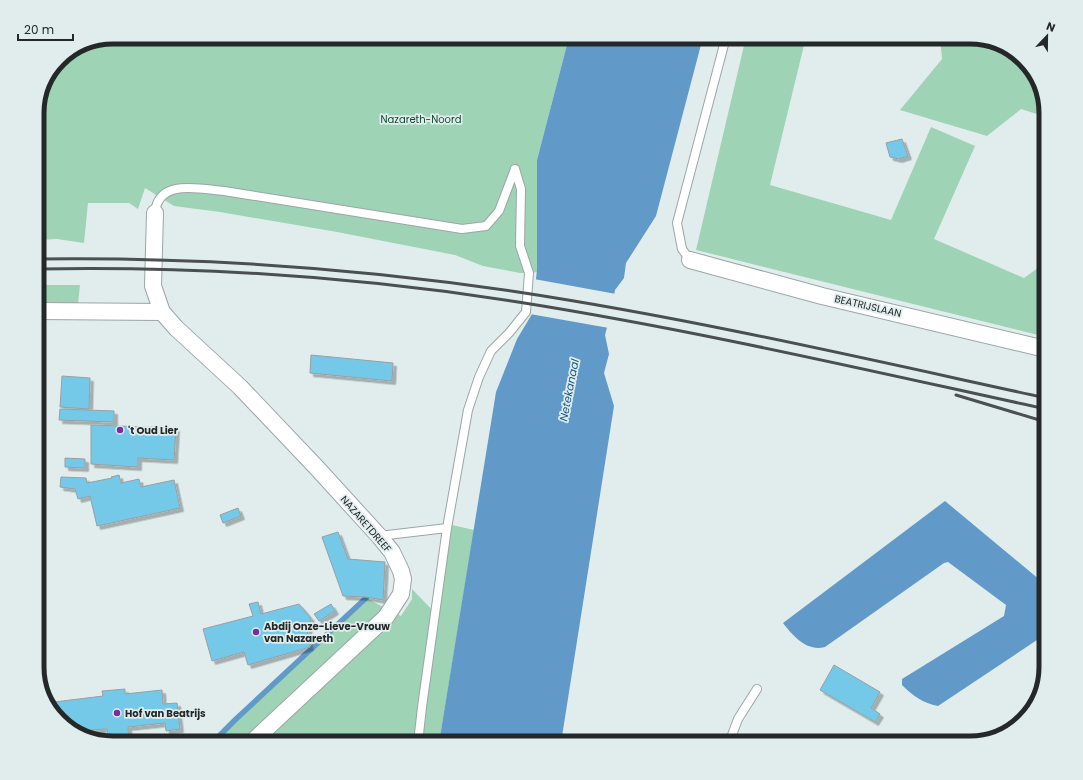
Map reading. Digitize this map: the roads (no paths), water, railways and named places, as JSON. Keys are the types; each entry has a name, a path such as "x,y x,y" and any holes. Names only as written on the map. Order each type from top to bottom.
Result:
{"street":[{"path":"44,311 162,312 153,286 155,213"},
{"name":"BEATRIJSLAAN","path":"690,260 822,296 1039,347"},
{"name":"NAZARETDREEF","path":"162,312 176,328 240,387 379,536 392,552 403,579 401,594 386,616 258,736"}],"lane":[{"path":"690,260 682,249 677,223 724,44"},
{"path":"155,213 160,196 173,190 189,188 224,191 462,229 486,226 500,211 515,169 521,189 520,246 529,273 526,312 509,333 491,351 479,377 468,410 447,528 419,736"},
{"path":"379,536 447,528"},
{"path":"732,736 738,719 757,689"}],"water":[{"name":"Netekanaal","path":"567,44 701,44 656,216 626,263 624,278 615,290 605,335 609,354 604,373 614,406 562,736 440,736 496,392 517,339 532,314 537,270 537,160"},
{"path":"945,501 1039,579 1039,639 938,706 914,696 902,685 902,679 1004,616 1006,605 948,562 944,563 825,647 818,648 806,645 796,638 783,623"}],"waterway":[{"path":"219,736 366,598"}],"railway":[{"path":"44,259 218,262 338,270 398,276 518,292 717,327 1039,396"},
{"path":"44,269 157,269 278,275 459,293 584,313 717,338 1039,407"},
{"path":"956,395 1039,420"}],"place":[{"name":"'t Oud Lier","path":"120,430"},
{"name":"Abdij Onze-Lieve-Vrouw van Nazareth","path":"256,632"},
{"name":"Hof van Beatrijs","path":"117,713"}],"park label":[{"name":"Nazareth-Noord","path":"421,119"}]}
